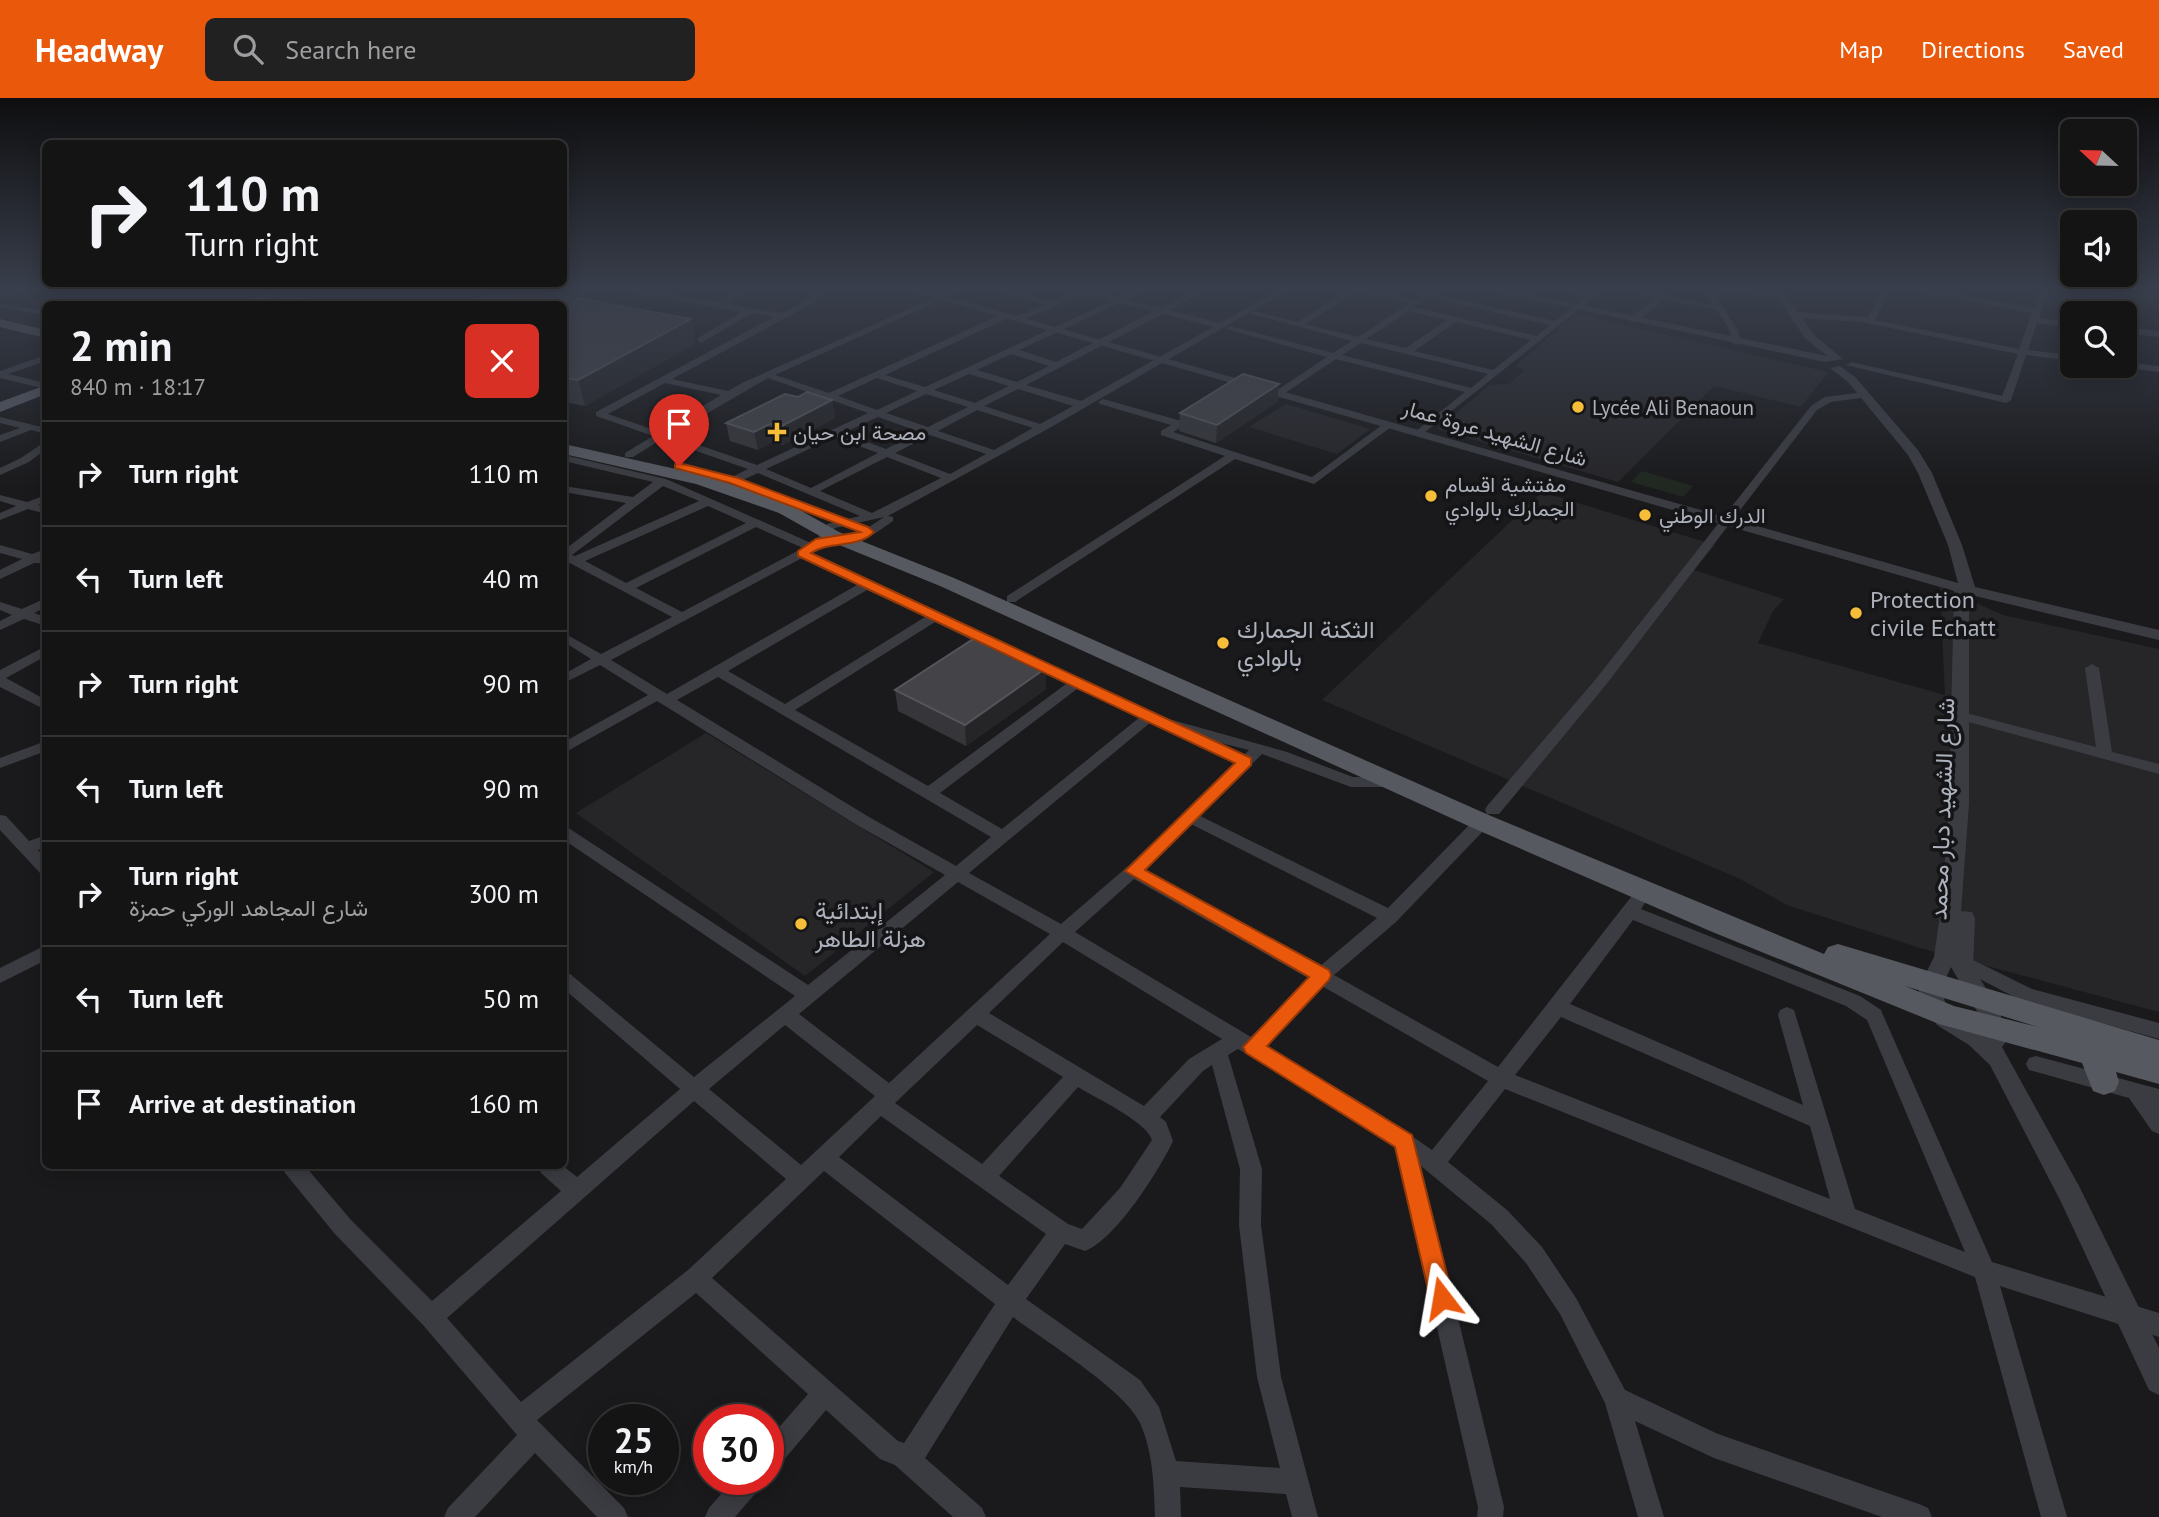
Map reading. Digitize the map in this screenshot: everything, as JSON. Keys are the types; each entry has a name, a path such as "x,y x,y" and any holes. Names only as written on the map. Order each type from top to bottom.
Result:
{"main road":[{"path":"0,407 42,389"},
{"path":"0,413 42,397"},
{"path":"567,441 734,480 837,536 1392,782 1487,816 1828,951 1872,967 2151,1045"},
{"path":"567,450 723,486 801,516 837,536 883,542 1487,816 1644,892 1937,1011 1993,1028 2093,1052 2151,1045"},
{"path":"2093,1052 2104,1082"}],"street":[{"path":"711,354 600,414 813,491 866,585 1011,653 1155,719 1252,755 1301,761 1351,782 1392,782"},
{"path":"629,455 728,394 814,354"},
{"path":"828,397 925,354"},
{"path":"734,480 1005,354"},
{"path":"1022,354 1056,365"},
{"path":"813,491 1076,354"},
{"name":"شارع الشهيد عروة عمار","path":"1148,354 1239,386 1279,393 1724,523 2004,602 2159,642"},
{"path":"567,677 950,478 1178,354"},
{"path":"1327,354 1472,391"},
{"path":"1279,393 1337,354"},
{"path":"1421,354 1494,373"},
{"path":"1420,433 1519,354"},
{"path":"1796,354 1828,359"},
{"path":"1825,354 1828,359"},
{"path":"1851,371 2006,400 2022,354"},
{"path":"2041,354 2060,357"},
{"path":"0,375 42,359"},
{"name":"شارع الشهيد دبار محمد","path":"1828,359 1851,371 1864,396 1913,453 1925,473 1955,545 1963,590 1970,718 1959,903 1945,957 1933,982 1930,998 1937,1011"},
{"path":"567,459 662,481 757,522 837,536 1103,402 1168,360"},
{"path":"2137,366 2159,369"},
{"path":"970,370 1082,405"},
{"path":"0,375 42,386"},
{"path":"767,375 995,454"},
{"path":"877,375 1042,428"},
{"path":"663,380 728,394"},
{"path":"1146,1118 1196,1065 1217,1050 1246,1043 1390,917 1487,816 1600,683 1814,408 1828,399 1864,396"},
{"path":"1103,402 1179,424"},
{"path":"1190,417 1165,433 1314,481 1390,425"},
{"path":"0,420 42,430"},
{"path":"0,439 28,428"},
{"path":"835,433 950,478"},
{"path":"0,472 25,460 42,447"},
{"path":"1011,599 1234,455"},
{"path":"567,553 662,481"},
{"path":"567,492 635,501"},
{"path":"0,498 42,510"},
{"path":"0,517 42,499"},
{"path":"577,560 709,501"},
{"path":"628,587 757,522"},
{"path":"0,549 39,561"},
{"path":"567,556 682,617"},
{"path":"0,575 39,561"},
{"path":"567,746 716,670 866,585"},
{"name":"شارع الشهيد دبار محمد","path":"1963,590 1959,804 1961,961 1965,977 1989,1012 1998,1058"},
{"name":"شارع الشهيد عروة عمار","path":"2004,602 2159,635"},
{"path":"0,626 42,605"},
{"path":"0,606 42,621"},
{"path":"787,709 934,617"},
{"path":"567,639 863,821 957,872 1246,1043 1434,1163 1499,1217 1534,1255 1568,1306 1616,1399 1651,1517"},
{"path":"42,652 0,678 42,704"},
{"path":"2092,668 2105,755"},
{"path":"716,670 1002,836"},
{"path":"930,793 1076,683"},
{"path":"1970,718 2159,769"},
{"path":"431,1317 695,1088 810,996 957,872 1155,719"},
{"path":"0,763 42,747"},
{"path":"457,1517 527,1427 696,1278 975,1014 1133,871 1252,755"},
{"path":"1189,817 1390,917"},
{"path":"3,828 42,865"},
{"path":"567,835 810,996"},
{"path":"27,849 42,842"},
{"path":"1133,871 1322,975 1500,1078 1844,1212 1984,1270 2159,1325"},
{"path":"1434,1163 1558,1007 1644,892"},
{"path":"1629,911 1853,1001 1874,1015 1984,1270 2054,1517"},
{"path":"0,976 42,954"},
{"path":"1961,961 2027,995 2151,1045"},
{"path":"567,981 802,1179"},
{"path":"1558,1007 1819,1121"},
{"path":"1937,1011 1977,1038 1998,1058 2070,1194 2159,1380"},
{"path":"786,1015 884,1099 984,1178 1061,1233 1084,1241 1102,1227 1151,1164 1163,1141 1159,1128 975,1014"},
{"path":"1787,1015 1844,1212"},
{"path":"1217,1050 1229,1084 1251,1168 1250,1225 1269,1377 1305,1517"},
{"path":"2036,1064 2159,1098"},
{"path":"984,1178 1077,1075"},
{"path":"2135,1091 2159,1125"},
{"path":"1405,1142 1491,1507 1490,1517"},
{"path":"824,1158 1010,1301 1131,1389 1150,1416 1167,1473 1168,1517"},
{"path":"295,1169 343,1227 431,1317 527,1427 615,1517"},
{"path":"551,1169 577,1191"},
{"path":"904,1456 914,1452 1010,1301 1061,1233"},
{"path":"696,1278 889,1450 904,1456 973,1517"},
{"path":"784,1441 826,1392"},
{"path":"1616,1399 1714,1445 1919,1517"},
{"path":"1167,1473 1296,1482"},
{"path":"718,1517 737,1495"}],"shaded area":[{"name":"Lycée Ali Benaoun","path":"1529,354 1751,354 1828,372 1801,407 1714,386 1618,482 1437,429 1490,385 1509,384 1525,370 1515,366"},
{"path":"1286,404 1370,429 1337,454 1249,427"},
{"path":"1642,471 1693,486 1683,497 1631,482"},
{"path":"1542,492 1715,545 1694,570 1784,599 1773,611 1758,643 1945,695 1940,587 2003,615 2159,649 2159,1012 1920,948 1787,905 1738,878 1322,700"},
{"name":"إبتدائية هزلة الطاهر","path":"706,733 934,872 805,976 576,813"}],"building":[{"path":"567,354 626,354 578,380 567,378"},
{"path":"1243,374 1279,384 1217,425 1180,413"},
{"path":"807,392 832,400 780,427 770,424 754,432 726,423 785,394 798,397"},
{"path":"978,636 1046,668 965,725 895,690"}],"place":[{"name":"Lycée Ali Benaoun","path":"1578,407"},
{"name":"مصحة ابن حيان","path":"777,432"},
{"name":"مفتشية اقسام الجمارك بالوادي","path":"1431,496"},
{"name":"الدرك الوطني","path":"1645,515"},
{"name":"Protection civile Echatt","path":"1856,613"},
{"name":"الثكنة الجمارك بالوادي","path":"1223,643"},
{"name":"إبتدائية هزلة الطاهر","path":"801,924"}],"route":[{"path":"679,466 734,480 859,527 868,532 860,538 820,542 803,554 1246,762 1133,871 1322,975 1253,1047 1405,1142 1442,1298"}]}
